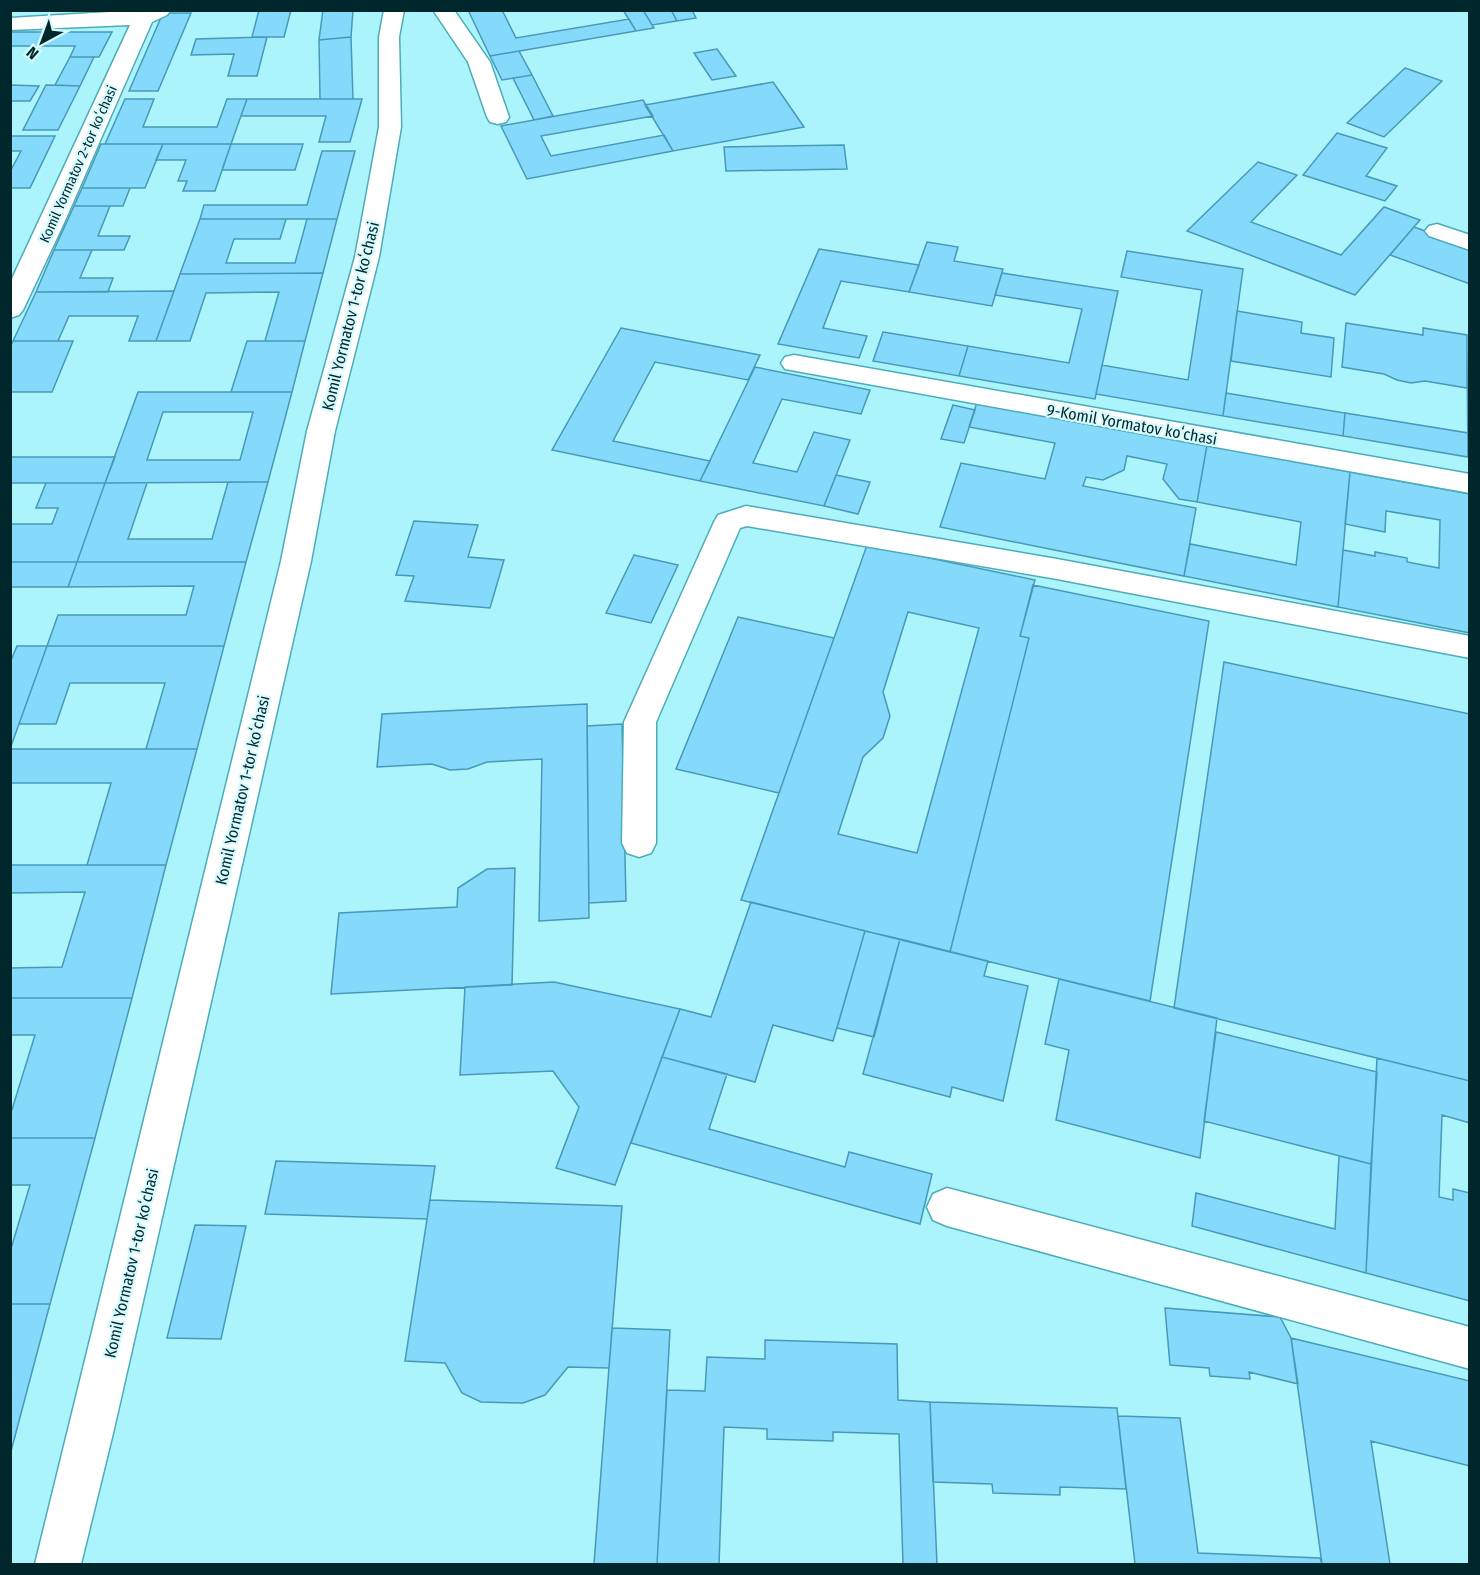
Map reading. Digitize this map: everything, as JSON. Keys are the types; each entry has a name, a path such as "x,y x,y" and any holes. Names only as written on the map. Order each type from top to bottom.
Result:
{"street":[{"name":"Komil Yormatov 1-tor koʻchasi","path":"58,1564 92,1430 296,561 321,431 367,256 390,126 389,37 394,10"},
{"path":"443,10 479,62 498,117"},
{"path":"10,24 153,14"},
{"name":"Komil Yormatov 2-tor koʻchasi","path":"10,310 153,14"},
{"path":"1437,231 1470,243"},
{"name":"9-Komil Yormatov koʻchasi","path":"794,363 1470,484"},
{"path":"639,843 640,722 728,522 746,516 1057,569 1470,647"},
{"path":"947,1207 1470,1348"}],"building":[{"path":"259,10 291,10 284,37 252,37"},
{"path":"323,10 353,10 351,37 319,40"},
{"path":"468,10 502,10 516,38 629,19 636,31 490,56"},
{"path":"623,10 643,10 654,28 636,31"},
{"path":"643,10 671,10 677,21 652,25"},
{"path":"671,10 692,10 696,18 677,21"},
{"path":"163,13 191,13 158,91 129,91"},
{"path":"10,32 112,32 99,57 70,57 75,46 10,46"},
{"path":"267,37 257,76 228,76 234,54 191,55 196,39"},
{"path":"351,37 353,99 320,99 319,40"},
{"path":"717,49 736,76 712,80 694,53"},
{"path":"519,51 532,75 502,80 490,56"},
{"path":"70,57 94,57 80,86 55,85"},
{"path":"1405,68 1442,81 1384,137 1347,123"},
{"path":"532,75 553,116 534,120 513,78"},
{"path":"773,82 804,127 673,151 645,105"},
{"path":"10,85 39,86 30,101 10,101"},
{"path":"46,85 80,86 58,130 23,130"},
{"path":"125,99 154,99 143,127 217,127 227,99 247,99 231,144 105,144"},
{"path":"247,99 362,99 350,142 319,142 326,116 241,116"},
{"path":"643,100 653,116 541,136 551,156 664,135 673,151 527,179 501,126"},
{"path":"1337,133 1387,148 1366,176 1397,186 1385,201 1303,175"},
{"path":"10,136 55,136 30,188 10,188 10,172 21,151 10,151"},
{"path":"101,144 163,144 145,188 82,188"},
{"path":"163,144 231,144 215,191 183,191 187,181 178,181 186,160 156,160"},
{"path":"231,144 303,144 295,170 222,170"},
{"path":"844,145 847,169 726,171 724,147"},
{"path":"322,151 355,151 337,219 200,219 204,205 307,205"},
{"path":"1258,162 1297,175 1251,222 1341,255 1384,207 1420,220 1355,295 1187,231"},
{"path":"82,188 130,188 123,206 74,206"},
{"path":"74,206 110,206 98,236 130,236 124,250 54,250"},
{"path":"200,219 286,219 280,239 234,239 226,263 295,263 307,219 337,219 323,273 180,274"},
{"path":"1414,227 1470,247 1470,284 1390,255"},
{"path":"927,242 958,247 954,261 1003,269 992,306 909,292"},
{"path":"819,249 919,265 909,292 841,281 823,328 867,336 859,358 778,344"},
{"path":"54,250 92,250 80,278 113,278 108,292 36,292"},
{"path":"1127,251 1243,269 1223,416 1096,394 1102,365 1188,380 1202,290 1121,277"},
{"path":"323,273 305,341 265,341 279,292 206,293 190,341 156,341 180,274"},
{"path":"1002,273 1118,291 1095,399 959,376 968,346 1069,363 1082,309 995,295"},
{"path":"174,291 156,341 129,341 138,316 69,316 58,341 13,341 36,292"},
{"path":"1237,311 1302,322 1301,333 1334,338 1331,377 1231,361"},
{"path":"1346,323 1423,335 1423,328 1467,335 1467,388 1425,381 1411,383 1384,374 1342,367"},
{"path":"621,328 760,355 748,380 655,362 613,441 710,461 700,481 552,450"},
{"path":"883,332 968,346 959,376 873,361"},
{"path":"13,341 73,341 52,392 10,392 10,347"},
{"path":"247,341 305,341 292,392 231,392"},
{"path":"1467,353 1470,353 1470,457 1468,457"},
{"path":"755,367 870,390 861,414 782,399 753,463 797,472 814,432 850,440 824,506 700,481"},
{"path":"138,392 292,392 268,482 105,483","holes":["163,412 253,412 240,460 147,460"]},
{"path":"1226,393 1345,413 1343,436 1223,416"},
{"path":"977,402 1207,445 1197,502 1179,499 1163,479 1167,464 1127,456 1124,470 1103,480 1086,477 1083,486 1196,508 1184,576 940,527 961,463 1045,479 1055,443 969,427"},
{"path":"953,405 975,410 964,443 941,439"},
{"path":"1345,413 1468,433 1468,457 1343,436"},
{"path":"1207,445 1350,472 1338,607 1184,576 1190,544 1296,565 1301,522 1197,502"},
{"path":"10,457 115,457 105,483 10,483"},
{"path":"1350,472 1470,494 1470,633 1338,607 1343,550 1375,556 1375,552 1407,558 1407,562 1439,568 1440,520 1386,511 1385,532 1345,524"},
{"path":"836,475 870,482 858,514 824,506"},
{"path":"228,482 268,482 246,562 77,562 105,483 147,483 128,539 212,539"},
{"path":"46,483 105,483 77,562 10,562 10,524 52,524 58,508 36,508"},
{"path":"414,521 478,525 468,557 504,560 490,608 405,601 414,576 396,575"},
{"path":"867,545 1035,580 1020,636 1029,638 950,952 741,900","holes":["908,612 979,628 917,853 838,834 863,757 883,738 890,716 883,692"]},
{"path":"634,555 678,565 651,623 606,613"},
{"path":"10,562 77,562 68,587 10,587"},
{"path":"77,562 246,562 224,646 47,646 58,615 186,615 194,586 68,587"},
{"path":"1033,585 1209,621 1150,1001 950,952 1029,638 1020,636"},
{"path":"738,617 834,638 779,793 676,769"},
{"path":"17,646 47,646 10,749 10,663"},
{"path":"47,646 224,646 197,749 146,749 165,683 70,683 56,724 19,724"},
{"path":"1224,662 1470,714 1470,1081 1174,1008"},
{"path":"587,704 589,918 539,921 542,759 487,762 468,769 450,770 432,764 377,767 382,714"},
{"path":"622,724 626,901 589,903 587,726"},
{"path":"10,749 197,749 166,865 87,865 111,783 10,783"},
{"path":"10,865 166,865 132,998 10,998 10,968 62,967 85,892 10,893"},
{"path":"515,868 512,985 331,994 339,913 457,907 458,888 487,869"},
{"path":"751,902 865,931 833,1041 773,1025 755,1082 662,1057 680,1009 711,1017"},
{"path":"865,931 900,939 874,1037 837,1028"},
{"path":"900,939 988,961 984,976 1028,986 1003,1101 952,1087 950,1097 863,1074"},
{"path":"1059,979 1217,1018 1200,1158 1056,1120 1069,1050 1045,1044"},
{"path":"554,982 680,1009 615,1185 556,1168 579,1107 553,1071 460,1075 465,987"},
{"path":"10,998 132,998 95,1138 10,1138 10,1116 35,1035 10,1035"},
{"path":"1216,1032 1377,1072 1371,1164 1204,1121"},
{"path":"662,1057 727,1074 709,1129 845,1167 849,1152 932,1174 920,1224 631,1143"},
{"path":"1377,1058 1470,1081 1470,1123 1442,1115 1439,1197 1453,1200 1453,1189 1470,1193 1470,1301 1366,1273"},
{"path":"10,1138 95,1138 50,1304 10,1304 10,1252 30,1185 10,1185"},
{"path":"1339,1156 1371,1164 1366,1273 1192,1226 1196,1193 1335,1229"},
{"path":"276,1161 435,1166 427,1219 265,1214"},
{"path":"430,1200 622,1206 609,1368 568,1367 545,1395 523,1403 481,1402 462,1393 445,1363 405,1361"},
{"path":"195,1225 246,1226 221,1339 167,1338"},
{"path":"10,1304 50,1304 10,1455"},
{"path":"1165,1308 1280,1317 1291,1338 1298,1384 1249,1372 1250,1379 1210,1376 1209,1368 1170,1365"},
{"path":"612,1328 670,1330 657,1564 594,1564"},
{"path":"1291,1338 1470,1381 1470,1466 1371,1441 1390,1564 1322,1564"},
{"path":"765,1340 897,1344 898,1400 930,1402 937,1564 903,1564 899,1434 833,1432 833,1441 767,1439 767,1429 724,1427 719,1564 657,1564 667,1390 705,1391 707,1357 765,1359"},
{"path":"930,1402 1117,1408 1126,1489 1060,1487 1060,1495 993,1493 992,1484 933,1482"},
{"path":"1118,1416 1180,1418 1198,1553 1320,1558 1322,1564 1135,1564"}]}
